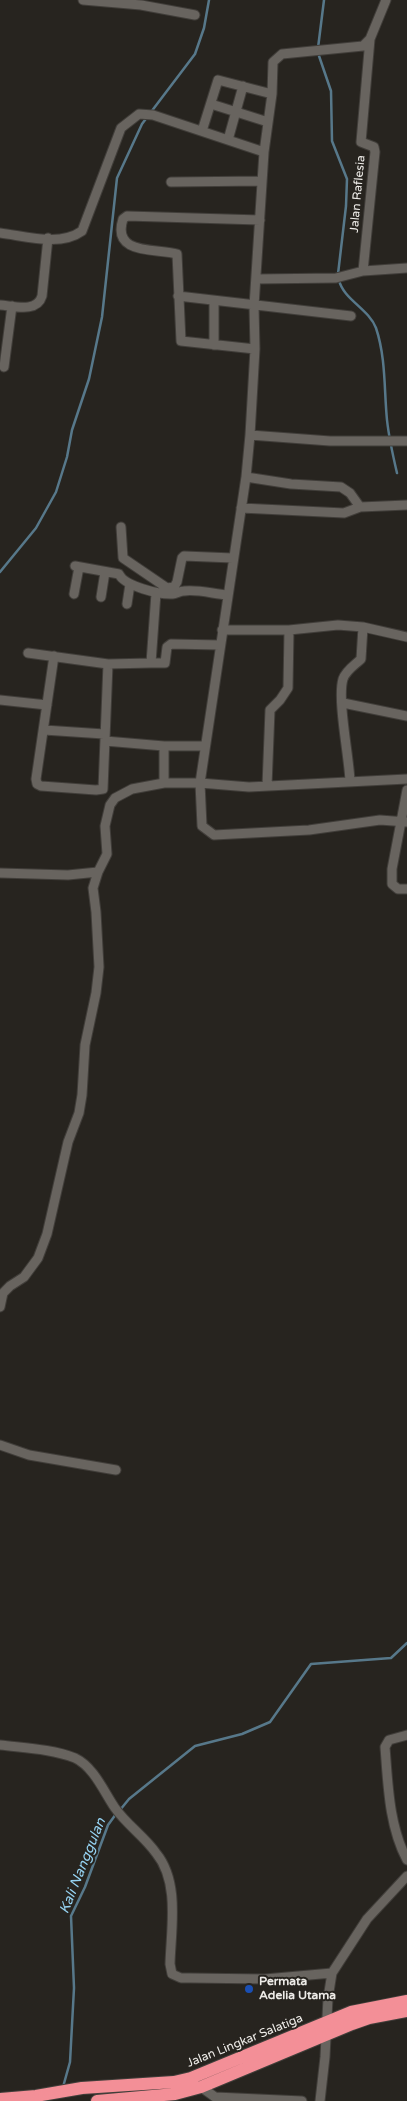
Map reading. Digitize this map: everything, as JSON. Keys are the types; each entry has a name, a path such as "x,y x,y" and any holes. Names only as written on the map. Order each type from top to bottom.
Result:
{"highway":[{"name":"Jalan Lingkar Salatiga","path":"0,2099 36,2096 82,2088 166,2083 191,2078 351,2012 407,2001"},
{"name":"Jalan Lingkar Salatiga","path":"97,2101 174,2094 201,2088 369,2018 407,2011"}],"street":[{"path":"83,0 141,5 195,15"},
{"path":"386,0 370,39 363,46 282,54 273,62 272,94 262,181 254,306 250,435 246,477 200,783 202,826 214,835 309,830 380,820 404,821"},
{"name":"Jalan Raflesia","path":"363,271 375,152 374,147 361,142 370,39"},
{"path":"202,131 218,80 272,94"},
{"path":"228,140 243,86"},
{"path":"211,104 268,122"},
{"path":"0,233 48,238 74,237 82,232 122,128 139,114 153,115 264,152"},
{"path":"171,182 262,181"},
{"path":"254,349 181,341 176,253 135,248 127,244 121,232 123,219 127,216 260,220"},
{"path":"0,305 34,307 41,300 48,238"},
{"path":"256,278 339,277 363,271 407,268"},
{"path":"178,296 350,316"},
{"path":"214,301 214,345"},
{"path":"4,367 12,306"},
{"path":"250,435 330,441 402,442"},
{"path":"246,477 291,484 341,487 350,493 360,507"},
{"path":"241,508 344,513 360,507 407,504"},
{"path":"121,527 123,558 167,588 174,587 177,582 184,556 233,558"},
{"path":"74,594 77,567 119,574 122,579 130,584 156,593 172,594 184,591 227,595"},
{"path":"101,597 105,572"},
{"path":"127,604 130,584"},
{"path":"151,663 156,593"},
{"path":"222,630 289,630 338,625 363,627 407,637"},
{"path":"350,781 343,703 343,680 347,671 361,658 363,627"},
{"path":"268,786 270,710 288,688 289,630"},
{"path":"28,653 108,664 165,663 167,647 171,644 220,645"},
{"path":"54,656 37,784 41,786 96,790 103,788 111,792 116,798"},
{"path":"103,788 108,664"},
{"path":"0,700 47,705"},
{"path":"343,703 407,716"},
{"path":"44,730 164,746 205,746"},
{"path":"164,746 164,783"},
{"path":"0,1307 3,1293 24,1277 38,1258 47,1234 68,1142 79,1113 85,1045 96,994 99,967 93,888 107,854 105,826 110,805 116,798 132,788 164,783 200,783 249,787 407,779"},
{"path":"407,790 404,821 392,869 392,884 398,889 407,890"},
{"path":"0,873 68,875 98,872"},
{"path":"0,1445 28,1455 116,1470"},
{"path":"407,1735 389,1740 385,1747 390,1806 397,1835 407,1860"},
{"path":"0,1745 74,1758 92,1772 117,1811 158,1855 170,1884 170,1964 172,1974 181,1978 266,1979 332,1973"},
{"path":"320,2101 325,2066 326,2022 332,1973 367,1919 407,1876"},
{"path":"201,2088 215,2099 302,2101"}],"waterway":[{"path":"151,112 195,54 204,28 209,0"},
{"path":"318,48 324,0"},
{"path":"318,53 331,91 332,141 347,179 346,206 338,274"},
{"path":"0,572 36,528 56,492 67,457 72,430 89,379 102,317 117,178 142,124 148,116"},
{"path":"339,280 345,293 368,315 376,328 383,362 388,427 397,473"},
{"name":"Kali Nanggulan","path":"120,1810 129,1799 195,1746 242,1734 270,1722 311,1664 391,1658 407,1643"},
{"name":"Kali Nanggulan","path":"63,2087 70,2062 74,1988 71,1916 85,1887 108,1825 116,1814"}],"place":[{"name":"Permata Adelia Utama","path":"249,1989"}]}
